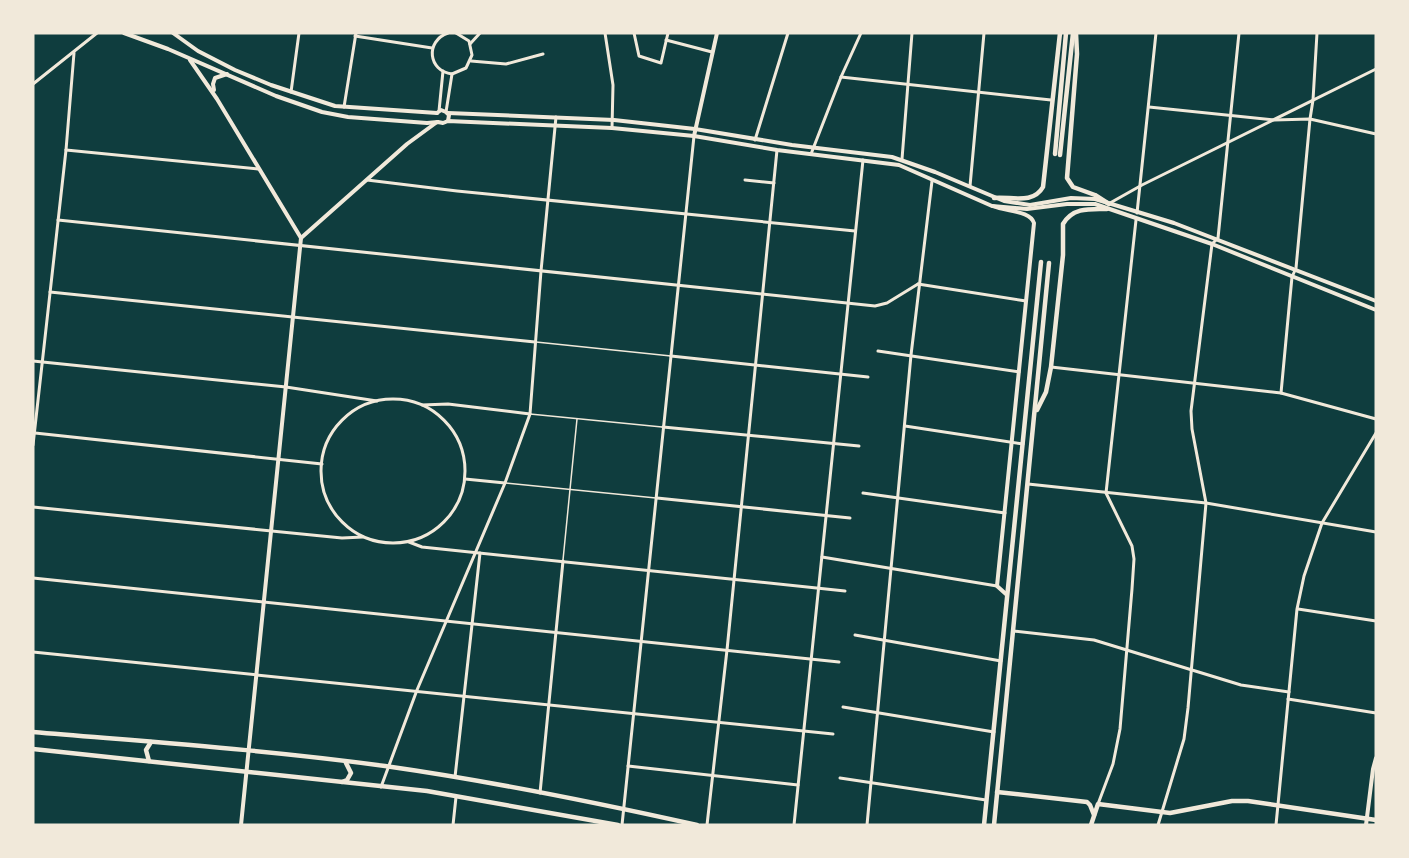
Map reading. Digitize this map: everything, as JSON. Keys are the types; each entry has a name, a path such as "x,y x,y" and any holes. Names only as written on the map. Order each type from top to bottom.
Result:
{"main road":[{"path":"124,33 261,90 322,112 348,117 418,122 443,123 448,121 612,128 694,136 777,150 899,165 1003,211 1028,214 1034,221 998,586 1007,595"},
{"path":"172,33 198,51 235,70 291,92 344,108 614,120 695,129 755,140 902,159 993,198 1030,205 1095,204 1174,223 1296,268 1376,301"},
{"path":"694,136 717,33"},
{"path":"993,198 1029,198 1037,196 1041,191 1060,33"},
{"path":"1066,33 1058,155 1074,33"},
{"path":"1074,33 1077,54 1067,178 1073,187 1095,195 1108,207 1136,220 1212,244 1376,310"},
{"path":"190,59 218,99 301,238 241,825"},
{"path":"218,99 213,88 213,81 227,74"},
{"path":"418,122 420,111"},
{"path":"438,112 436,118 438,122"},
{"path":"447,112 448,121"},
{"path":"301,238 419,135 438,122"},
{"path":"932,181 934,172"},
{"path":"992,206 1027,209 1050,204"},
{"path":"1036,414 1046,392 1052,367 1063,259 1063,224 1072,213 1086,208 1108,207"},
{"path":"984,825 1041,262"},
{"path":"994,825 1049,263"},
{"path":"1004,630 1013,631"},
{"path":"33,732 387,767 540,793 698,825"},
{"path":"149,761 146,752 151,742"},
{"path":"33,749 456,795 620,825"},
{"path":"1366,825 1372,769 1376,758"},
{"path":"340,782 347,780 351,773 349,766 343,762"},
{"path":"997,792 1087,802 1093,809 1094,815"},
{"path":"1091,825 1098,804 1170,813 1232,801 1278,804 1376,820"}],"street":[{"path":"33,84 98,33"},
{"path":"291,92 299,33"},
{"path":"436,33 438,38"},
{"path":"448,33 438,38 432,48 434,62 443,72 452,74 463,70 471,61 472,53 466,38 456,33"},
{"path":"470,44 480,33"},
{"path":"605,33 613,85 614,120 612,128"},
{"path":"634,33 639,56 661,63 668,33"},
{"path":"755,140 788,33"},
{"path":"811,154 861,33"},
{"path":"902,159 906,84 912,33"},
{"path":"969,188 984,33"},
{"path":"1137,213 1142,185 1156,33"},
{"path":"1158,825 1184,738 1206,503 1192,429 1191,411 1212,244 1218,238 1239,33"},
{"path":"1281,393 1313,100 1317,33"},
{"path":"344,108 355,34 432,48"},
{"path":"666,40 712,52"},
{"path":"33,445 66,150 74,53"},
{"path":"471,61 506,64 543,54"},
{"path":"1108,207 1142,185 1376,69"},
{"path":"438,112 443,72"},
{"path":"447,112 452,74"},
{"path":"841,77 1051,100"},
{"path":"1149,107 1274,120 1310,119 1376,134"},
{"path":"381,787 417,690 505,483 530,414 556,117"},
{"path":"620,825 650,570 694,136"},
{"path":"66,150 260,169"},
{"path":"707,825 757,365 777,150"},
{"path":"794,825 863,160"},
{"path":"367,180 855,231"},
{"path":"745,180 774,183"},
{"path":"867,825 918,284 932,181"},
{"path":"58,220 881,305 918,284 1027,301"},
{"path":"1098,804 1113,764 1120,729 1134,559 1127,534 1106,493 1136,220"},
{"path":"50,292 535,342"},
{"path":"878,351 1020,372"},
{"path":"671,356 868,377"},
{"path":"33,361 286,387 377,401"},
{"path":"1052,367 1281,393 1376,419"},
{"path":"33,507 342,538 364,537 390,544 408,542 436,530 447,520 456,508 465,479 464,461 459,443 444,421 422,405 407,400 392,399 377,401 361,407 346,417 334,430 326,447 322,477 328,502 343,523 364,537"},
{"path":"422,405 448,404 530,414"},
{"path":"904,426 1023,444"},
{"path":"663,427 859,446"},
{"path":"34,433 322,464"},
{"path":"1276,825 1297,609 1304,576 1322,523 1376,433"},
{"path":"465,479 505,483"},
{"path":"1028,484 1206,503 1376,532"},
{"path":"863,493 1005,513"},
{"path":"657,498 850,518"},
{"path":"408,542 422,547 845,591"},
{"path":"455,778 480,553"},
{"path":"822,557 998,586"},
{"path":"540,793 563,561"},
{"path":"33,578 839,662"},
{"path":"1297,609 1376,621"},
{"path":"1013,631 1087,639 1241,685 1289,692"},
{"path":"855,635 1001,661"},
{"path":"33,652 550,703 833,734"},
{"path":"1288,699 1376,713"},
{"path":"843,707 994,732"},
{"path":"628,766 713,774 798,786"},
{"path":"840,778 987,800"},
{"path":"453,825 456,795"}],"lane":[{"path":"535,342 671,356"},
{"path":"530,414 663,427"},
{"path":"563,561 577,419"},
{"path":"505,483 657,498"}]}
